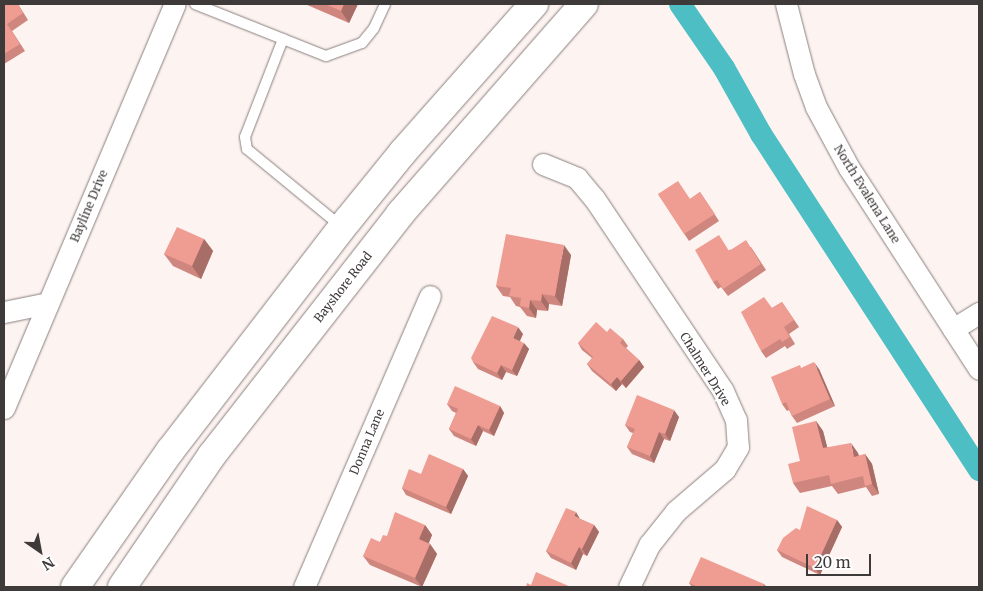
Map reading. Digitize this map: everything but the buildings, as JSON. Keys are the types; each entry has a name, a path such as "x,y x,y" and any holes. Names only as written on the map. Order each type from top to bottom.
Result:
{"main road":[{"path":"76,587 176,443 343,227 403,152 534,4"},
{"name":"Bayshore Road","path":"122,587 212,455 400,214 584,4"}],"street":[{"name":"Bayline Drive","path":"4,408 175,4"},
{"name":"North Evalena Lane","path":"786,4 804,74 816,107 849,168 979,369"},
{"name":"Chalmer Drive","path":"543,164 577,178 594,198 722,392 736,420 738,447 725,469 676,511 649,545 629,587"},
{"name":"Donna Lane","path":"304,587 430,296"},
{"path":"4,312 48,303"},
{"path":"953,329 979,312"}],"lane":[{"path":"195,4 326,56 342,52 362,43 374,28 384,4"},
{"path":"283,39 245,137 247,149 261,164 343,227"}],"waterway":[{"path":"680,4 724,68 761,134 979,470"}]}
